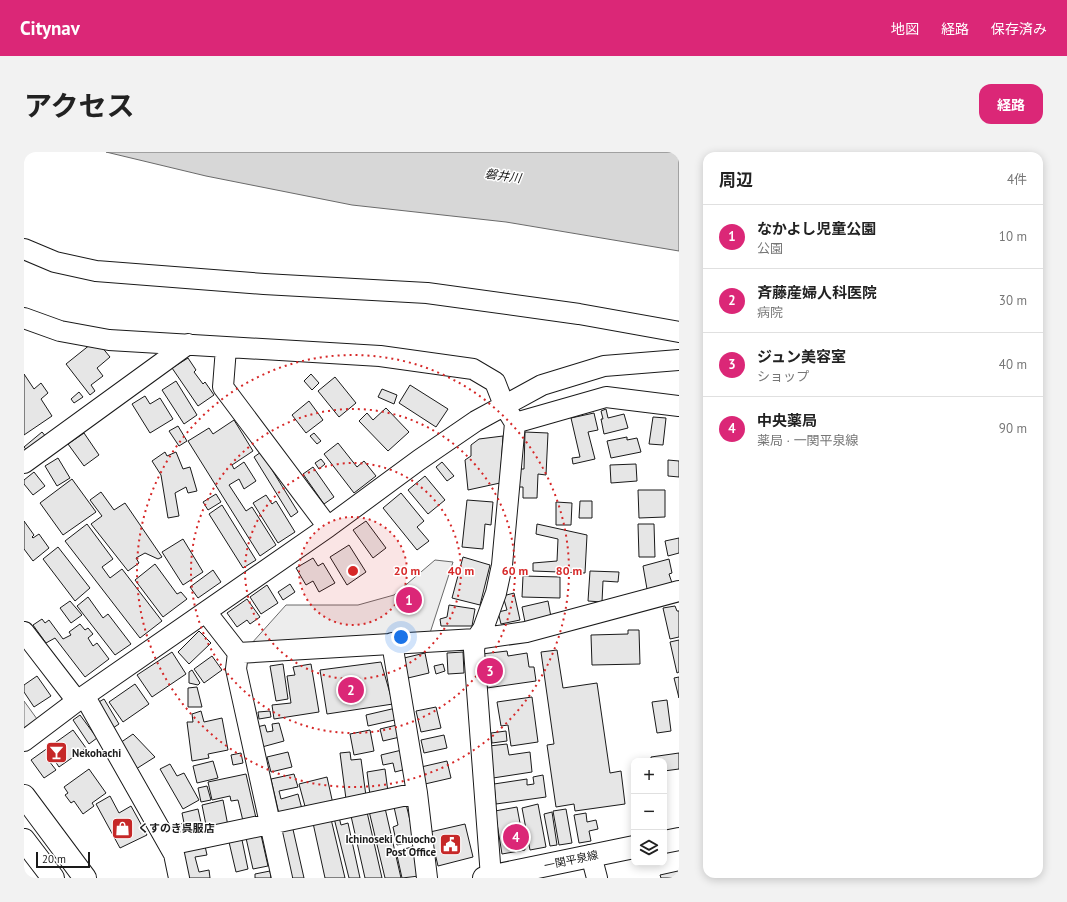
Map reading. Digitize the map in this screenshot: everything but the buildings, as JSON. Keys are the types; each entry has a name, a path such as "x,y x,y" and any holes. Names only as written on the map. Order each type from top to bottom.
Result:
{"main road":[{"path":"24,796 85,878"},
{"path":"667,841 679,839"},
{"path":"24,840 53,878"},
{"name":"一関平泉線","path":"488,877 631,848"}],"street":[{"path":"24,250 55,262 96,271 264,284 427,293 579,314 679,332"},
{"path":"24,318 60,331 109,340 380,356 473,369 495,382 504,405 515,423 502,565 496,593 483,629 476,639 474,650 488,877"},
{"path":"24,462 188,344"},
{"path":"226,348 223,387 328,527"},
{"path":"24,741 81,699 328,527 419,460 476,421 542,385 604,366 679,360"},
{"path":"515,423 606,397 679,406"},
{"path":"238,653 476,639 526,632 679,591"},
{"path":"206,612 238,653 236,669 282,878"},
{"path":"24,632 81,699 174,854 180,878"},
{"path":"392,643 417,793 427,878"},
{"path":"169,845 417,793"},
{"path":"592,855 597,878"}],"shaded area":[{"path":"435,560 453,562 430,633 251,644 286,605 358,605 394,595"},
{"path":"24,701 37,719 24,728"}],"water":[{"name":"磐井川","path":"106,152 679,152 679,251 506,222 352,205 206,176"}],"place":[{"name":"なかよし児童公園","path":"409,600"},
{"name":"ジュン美容室","path":"490,671"},
{"name":"斉藤産婦人科医院","path":"351,690"},
{"name":"Nekohachi","path":"57,753"},
{"name":"くすのき呉服店","path":"123,828"},
{"name":"中央薬局","path":"516,837"},
{"name":"Ichinoseki Chuocho Post Office","path":"451,845"}]}
